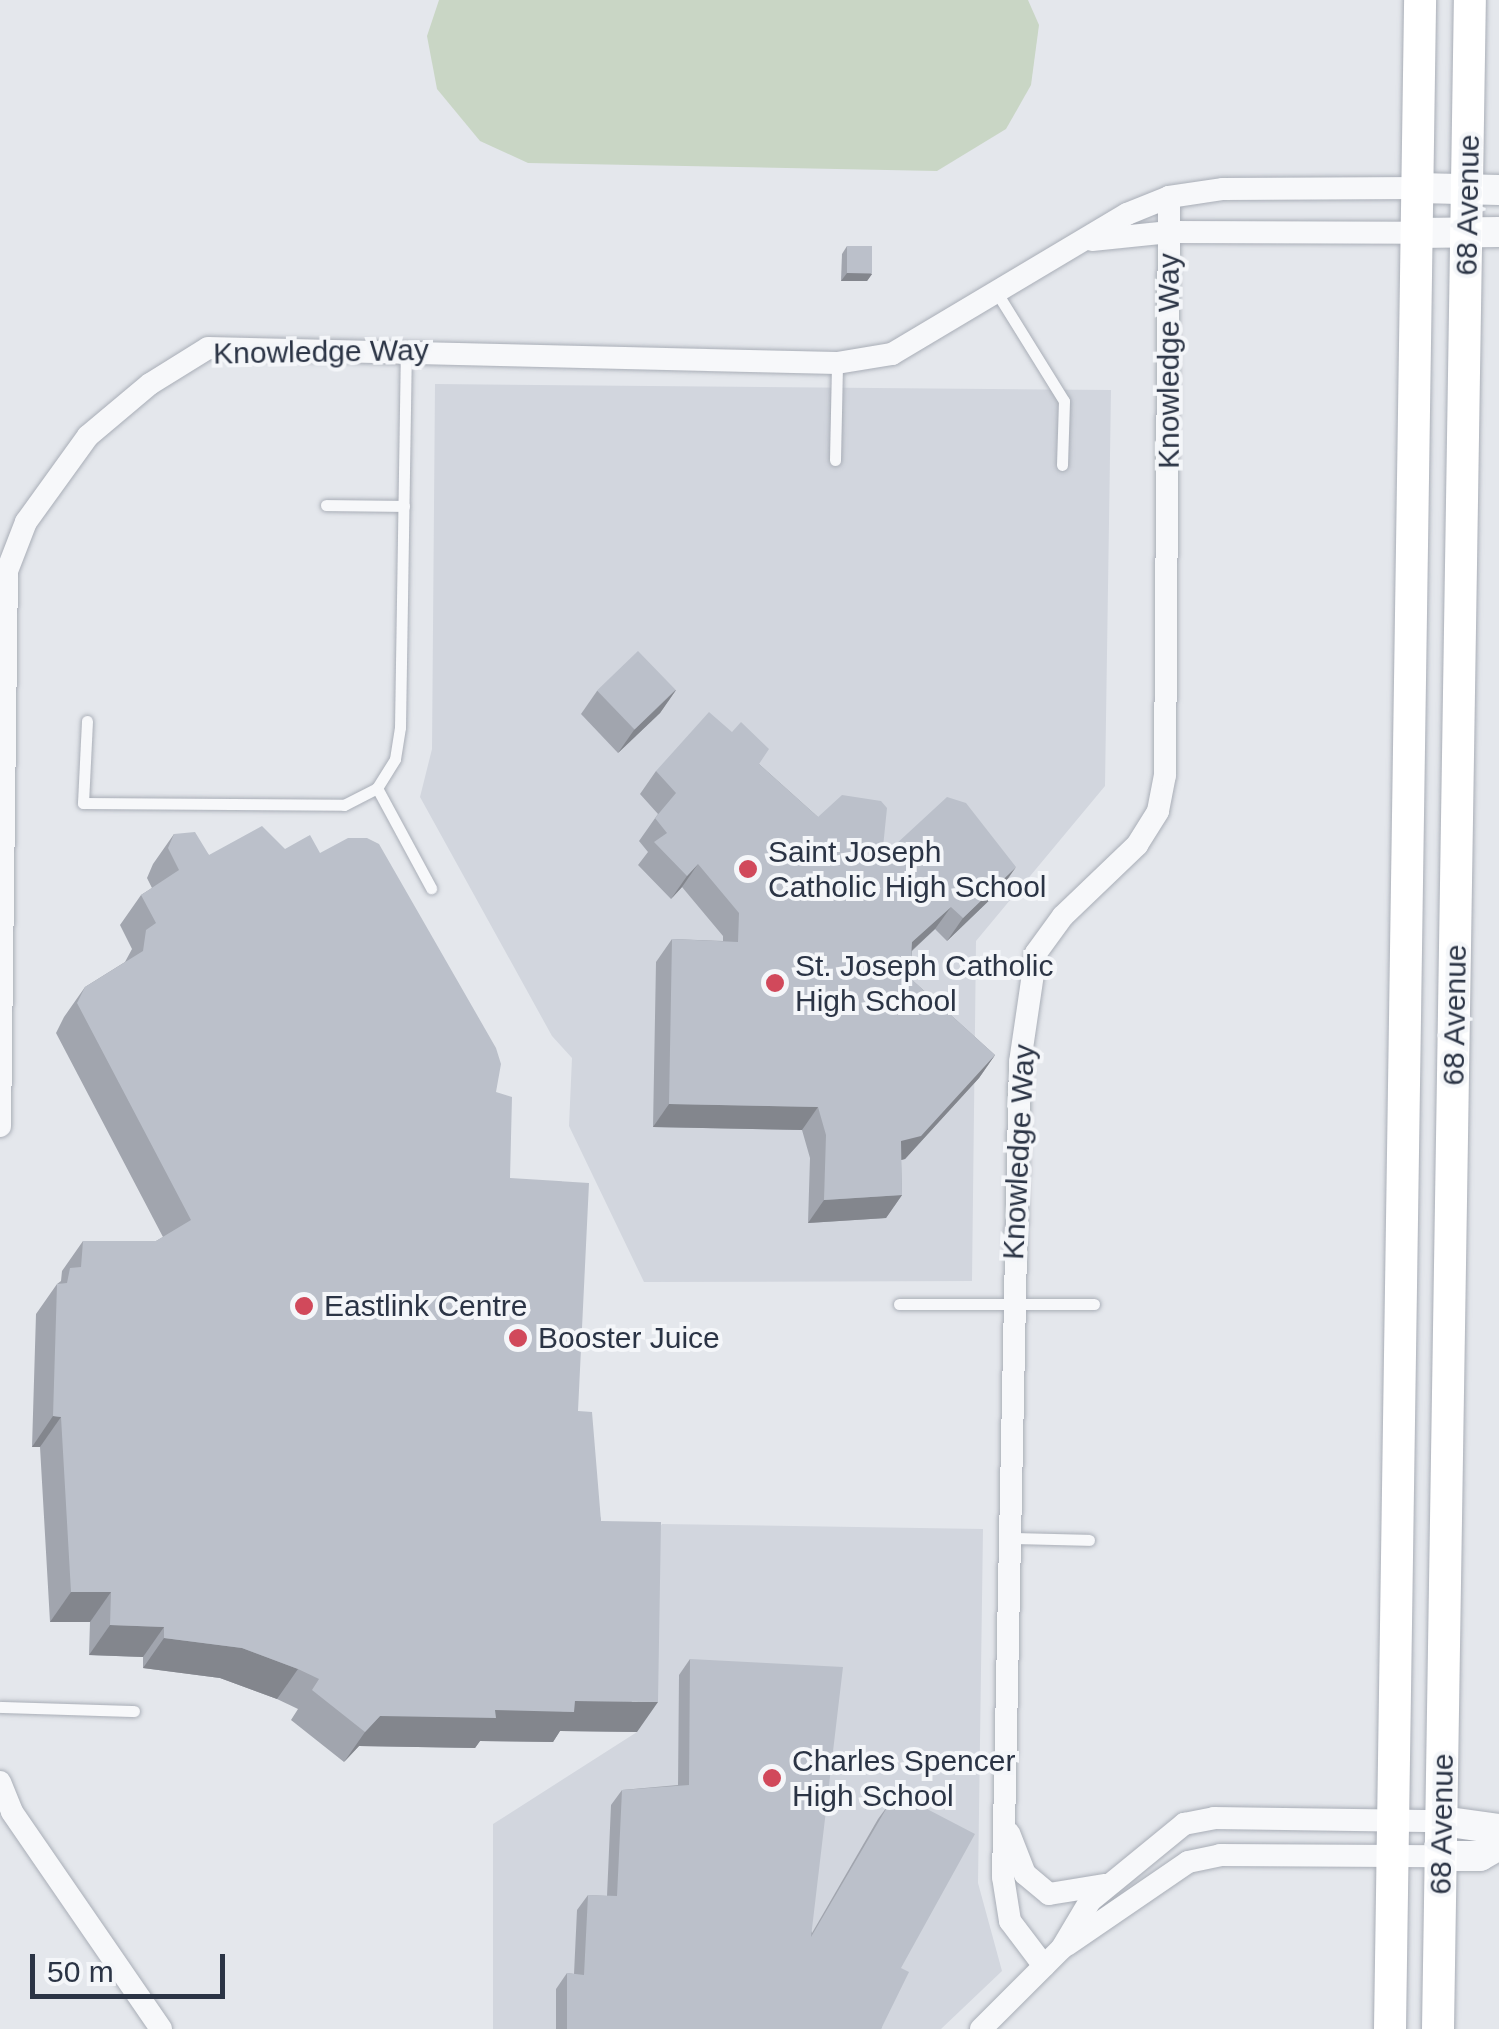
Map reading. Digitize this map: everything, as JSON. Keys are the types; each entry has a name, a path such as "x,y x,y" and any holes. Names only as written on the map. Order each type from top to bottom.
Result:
{"main road":[{"name":"68 Avenue","path":"1390,2029 1420,0"},
{"name":"68 Avenue","path":"1438,2029 1484,190 1470,0"}],"street":[{"name":"Knowledge Way","path":"0,1126 7,571 26,522 88,436 208,348 837,363 892,354 1084,240 1169,197 1223,190 1484,190"},
{"name":"Knowledge Way","path":"1044,1966 1010,1921 1004,1820 1020,1062 1036,953 1063,916 1137,845 1158,812 1165,774 1169,197"},
{"name":"Knowledge Way","path":"1084,240 1170,232 1483,232"},
{"path":"0,1782 6,1812 161,2029"},
{"name":"Knowledge Way","path":"981,2029 1062,1948 1108,1884 1184,1824 1214,1818 1442,1821"},
{"name":"Knowledge Way","path":"1004,1820 1024,1874 1050,1894 1108,1884"},
{"path":"1442,1821 1499,1829"},
{"path":"1441,1856 1480,1856 1499,1845"},
{"name":"Knowledge Way","path":"1062,1948 1188,1862 1220,1855 1441,1856"}],"lane":[{"path":"996,293 1064,401 1062,464"},
{"path":"86,721 83,803 344,805 377,788 395,759 400,727 406,350"},
{"path":"835,460 837,363"},
{"path":"326,505 404,506"},
{"path":"377,788 431,888"},
{"path":"899,1304 1094,1304"},
{"path":"1008,1538 1090,1540"},
{"path":"0,1707 134,1712"}],"shaded area":[{"name":"Saint Joseph Catholic High School","path":"435,384 1111,390 1105,786 976,941 972,1281 644,1282 569,1126 572,1058 552,1036 420,797 432,749"},
{"name":"Charles Spencer High School","path":"662,1524 983,1529 978,1883 1002,1971 941,2029 493,2029 493,1824 637,1732 640,1552"}],"green space":[{"path":"439,0 1028,0 1039,25 1031,85 1006,129 937,171 528,163 480,141 437,89 427,36"}],"building":[{"path":"847,246 872,246 872,273 847,273"},
{"path":"638,651 676,690 635,729 597,691"},
{"name":"St. Joseph Catholic High School","path":"709,712 732,732 741,722 769,749 759,764 818,817 842,795 881,801 887,808 882,857 947,797 966,803 1016,867 963,918 951,907 912,942 910,978 995,1055 921,1136 901,1141 902,1195 824,1200 826,1135 818,1107 669,1104 672,939 738,942 739,913 698,864 687,876 654,842 667,833 655,818 676,793 656,771"},
{"name":"Eastlink Centre","path":"262,826 285,849 310,835 320,853 348,838 367,838 379,844 496,1048 501,1064 496,1092 512,1097 510,1178 589,1183 578,1411 592,1412 601,1521 661,1522 658,1702 575,1701 574,1712 495,1710 496,1718 380,1716 365,1732 312,1690 319,1679 298,1669 242,1648 164,1638 164,1627 110,1625 111,1592 71,1592 61,1417 53,1416 57,1284 67,1283 70,1268 81,1267 83,1241 156,1241 191,1220 77,1003 85,987 143,951 146,930 156,923 141,895 179,870 168,848 174,834 195,832 209,855"},
{"name":"Charles Spencer High School","path":"690,1659 843,1667 811,1937 889,1804 899,1809 904,1797 975,1834 901,1968 909,1972 881,2029 567,2029 567,1973 584,1975 588,1895 617,1896 622,1790 689,1785"}],"place":[{"name":"Saint Joseph Catholic High School","path":"748,869"},
{"name":"St. Joseph Catholic High School","path":"775,983"},
{"name":"Eastlink Centre","path":"304,1306"},
{"name":"Booster Juice","path":"518,1338"},
{"name":"Charles Spencer High School","path":"772,1778"}]}
